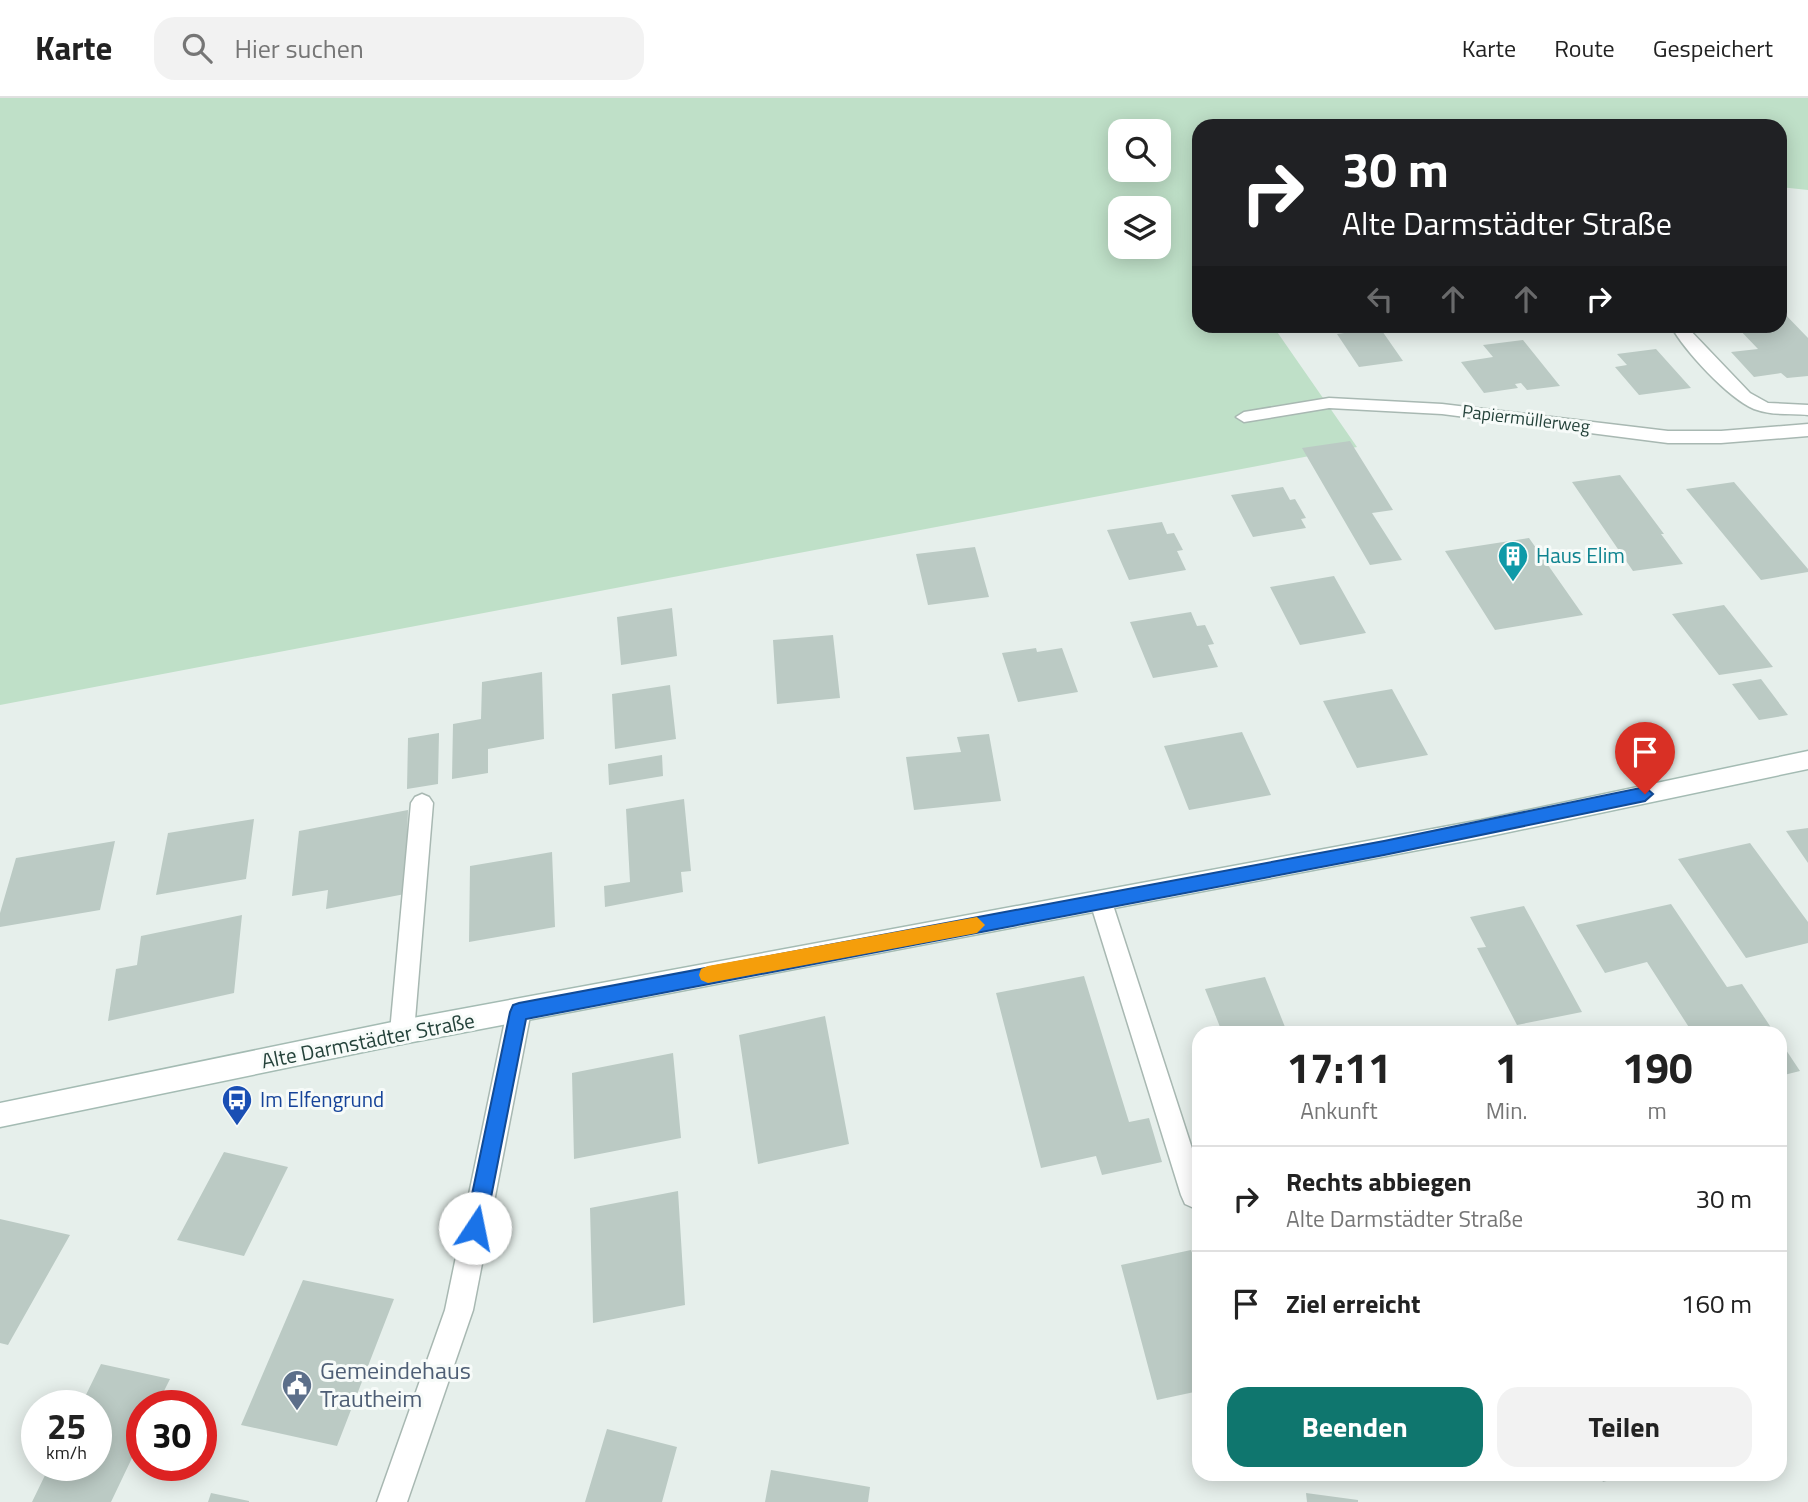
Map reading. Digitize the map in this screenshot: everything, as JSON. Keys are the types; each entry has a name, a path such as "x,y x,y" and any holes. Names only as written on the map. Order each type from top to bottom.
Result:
{"street":[{"path":"1685,333 1735,387 1755,404 1780,410 1808,410"},
{"name":"Papiermüllerweg","path":"1244,417 1329,404 1442,409 1668,437 1721,437 1808,430"},
{"name":"Alte Darmstädter Straße","path":"0,1115 210,1074 402,1032 1482,829 1808,760"},
{"path":"402,1032 422,803"},
{"path":"1101,902 1192,1189"},
{"path":"392,1502 459,1310 519,1012"}],"green space":[{"path":"0,98 1808,98 1808,190 1787,188 1787,119 1192,119 1192,333 1278,333 1357,447 0,705"}],"building":[{"path":"1787,316 1808,338 1808,376 1787,378 1781,373 1754,377 1731,352 1758,349 1743,333 1787,333"},
{"path":"1383,333 1403,361 1359,367 1337,334"},
{"path":"1523,340 1560,386 1527,390 1521,383 1515,384 1518,388 1484,393 1461,362 1493,357 1483,345"},
{"path":"1656,349 1691,388 1639,395 1615,367 1627,365 1617,354"},
{"path":"1350,441 1393,510 1372,513 1402,560 1370,565 1302,448"},
{"path":"1620,475 1683,564 1633,571 1572,482"},
{"path":"1734,482 1808,572 1761,580 1686,489"},
{"path":"1283,487 1290,500 1295,499 1306,518 1301,519 1306,528 1253,537 1231,495"},
{"path":"1162,522 1167,534 1174,533 1183,550 1177,551 1186,570 1129,580 1107,530"},
{"name":"Haus Elim","path":"1529,538 1583,615 1495,630 1445,551"},
{"path":"975,547 989,597 928,605 916,554"},
{"path":"1334,576 1366,633 1300,645 1270,587"},
{"path":"1724,605 1773,667 1719,675 1672,614"},
{"path":"672,608 677,656 621,665 617,617"},
{"path":"1191,612 1197,626 1205,625 1214,644 1208,645 1218,667 1153,678 1130,622"},
{"path":"833,635 840,698 777,704 773,640"},
{"path":"1036,648 1037,652 1062,648 1078,692 1018,702 1002,653"},
{"path":"542,672 544,739 488,749 488,773 452,779 453,724 481,719 482,682"},
{"path":"1761,679 1788,715 1759,720 1732,684"},
{"path":"670,685 676,739 615,749 612,694"},
{"path":"1392,689 1428,755 1357,768 1323,701"},
{"path":"1242,732 1271,795 1189,810 1164,746"},
{"path":"439,733 438,784 407,789 408,738"},
{"path":"989,734 1001,801 914,810 906,757 961,752 957,737"},
{"path":"662,755 663,776 609,785 608,764"},
{"path":"684,799 691,871 681,872 683,892 605,907 604,886 630,882 626,809"},
{"path":"408,810 405,894 326,909 328,890 292,896 299,831"},
{"path":"254,819 246,879 156,895 168,833"},
{"path":"1808,828 1808,863 1786,831"},
{"path":"115,841 100,910 0,927 0,913 16,858"},
{"path":"1750,843 1808,922 1808,943 1746,958 1678,859"},
{"path":"552,852 555,927 469,942 470,866"},
{"path":"1671,904 1727,987 1742,984 1770,1026 1688,1026 1647,962 1605,973 1576,925"},
{"path":"1524,906 1582,1012 1517,1025 1477,948 1486,947 1470,917"},
{"path":"242,915 234,993 108,1021 116,969 137,965 141,936"},
{"path":"1084,976 1129,1122 1149,1118 1162,1162 1102,1175 1096,1156 1041,1168 996,993"},
{"path":"1265,977 1285,1026 1220,1026 1205,989"},
{"path":"825,1016 849,1144 758,1164 739,1035"},
{"path":"1787,1052 1800,1071 1787,1074"},
{"path":"673,1053 681,1138 574,1159 572,1073"},
{"path":"224,1152 288,1167 244,1256 177,1240"},
{"path":"678,1191 685,1305 593,1323 590,1208"},
{"path":"0,1219 70,1235 8,1345 0,1343"},
{"path":"1191,1250 1192,1392 1157,1400 1121,1265"},
{"path":"303,1280 394,1299 337,1446 241,1425"},
{"path":"101,1364 170,1379 164,1390 126,1390 126,1471 111,1502 32,1502 42,1481 112,1481 112,1390 88,1390"},
{"path":"607,1429 677,1447 662,1502 585,1502"},
{"path":"771,1470 870,1487 868,1502 765,1502"},
{"path":"211,1493 249,1501 249,1502 208,1502"},
{"path":"1306,1493 1358,1500 1358,1502 1307,1502"}],"slow traffic":[{"path":"708,975 977,925"}],"place":[{"name":"Haus Elim","path":"1513,583"},
{"name":"Im Elfengrund","path":"237,1127"},
{"name":"Gemeindehaus Trautheim","path":"297,1412"}],"route":[{"path":"475,1228 519,1012 1384,848 1645,794"}]}
